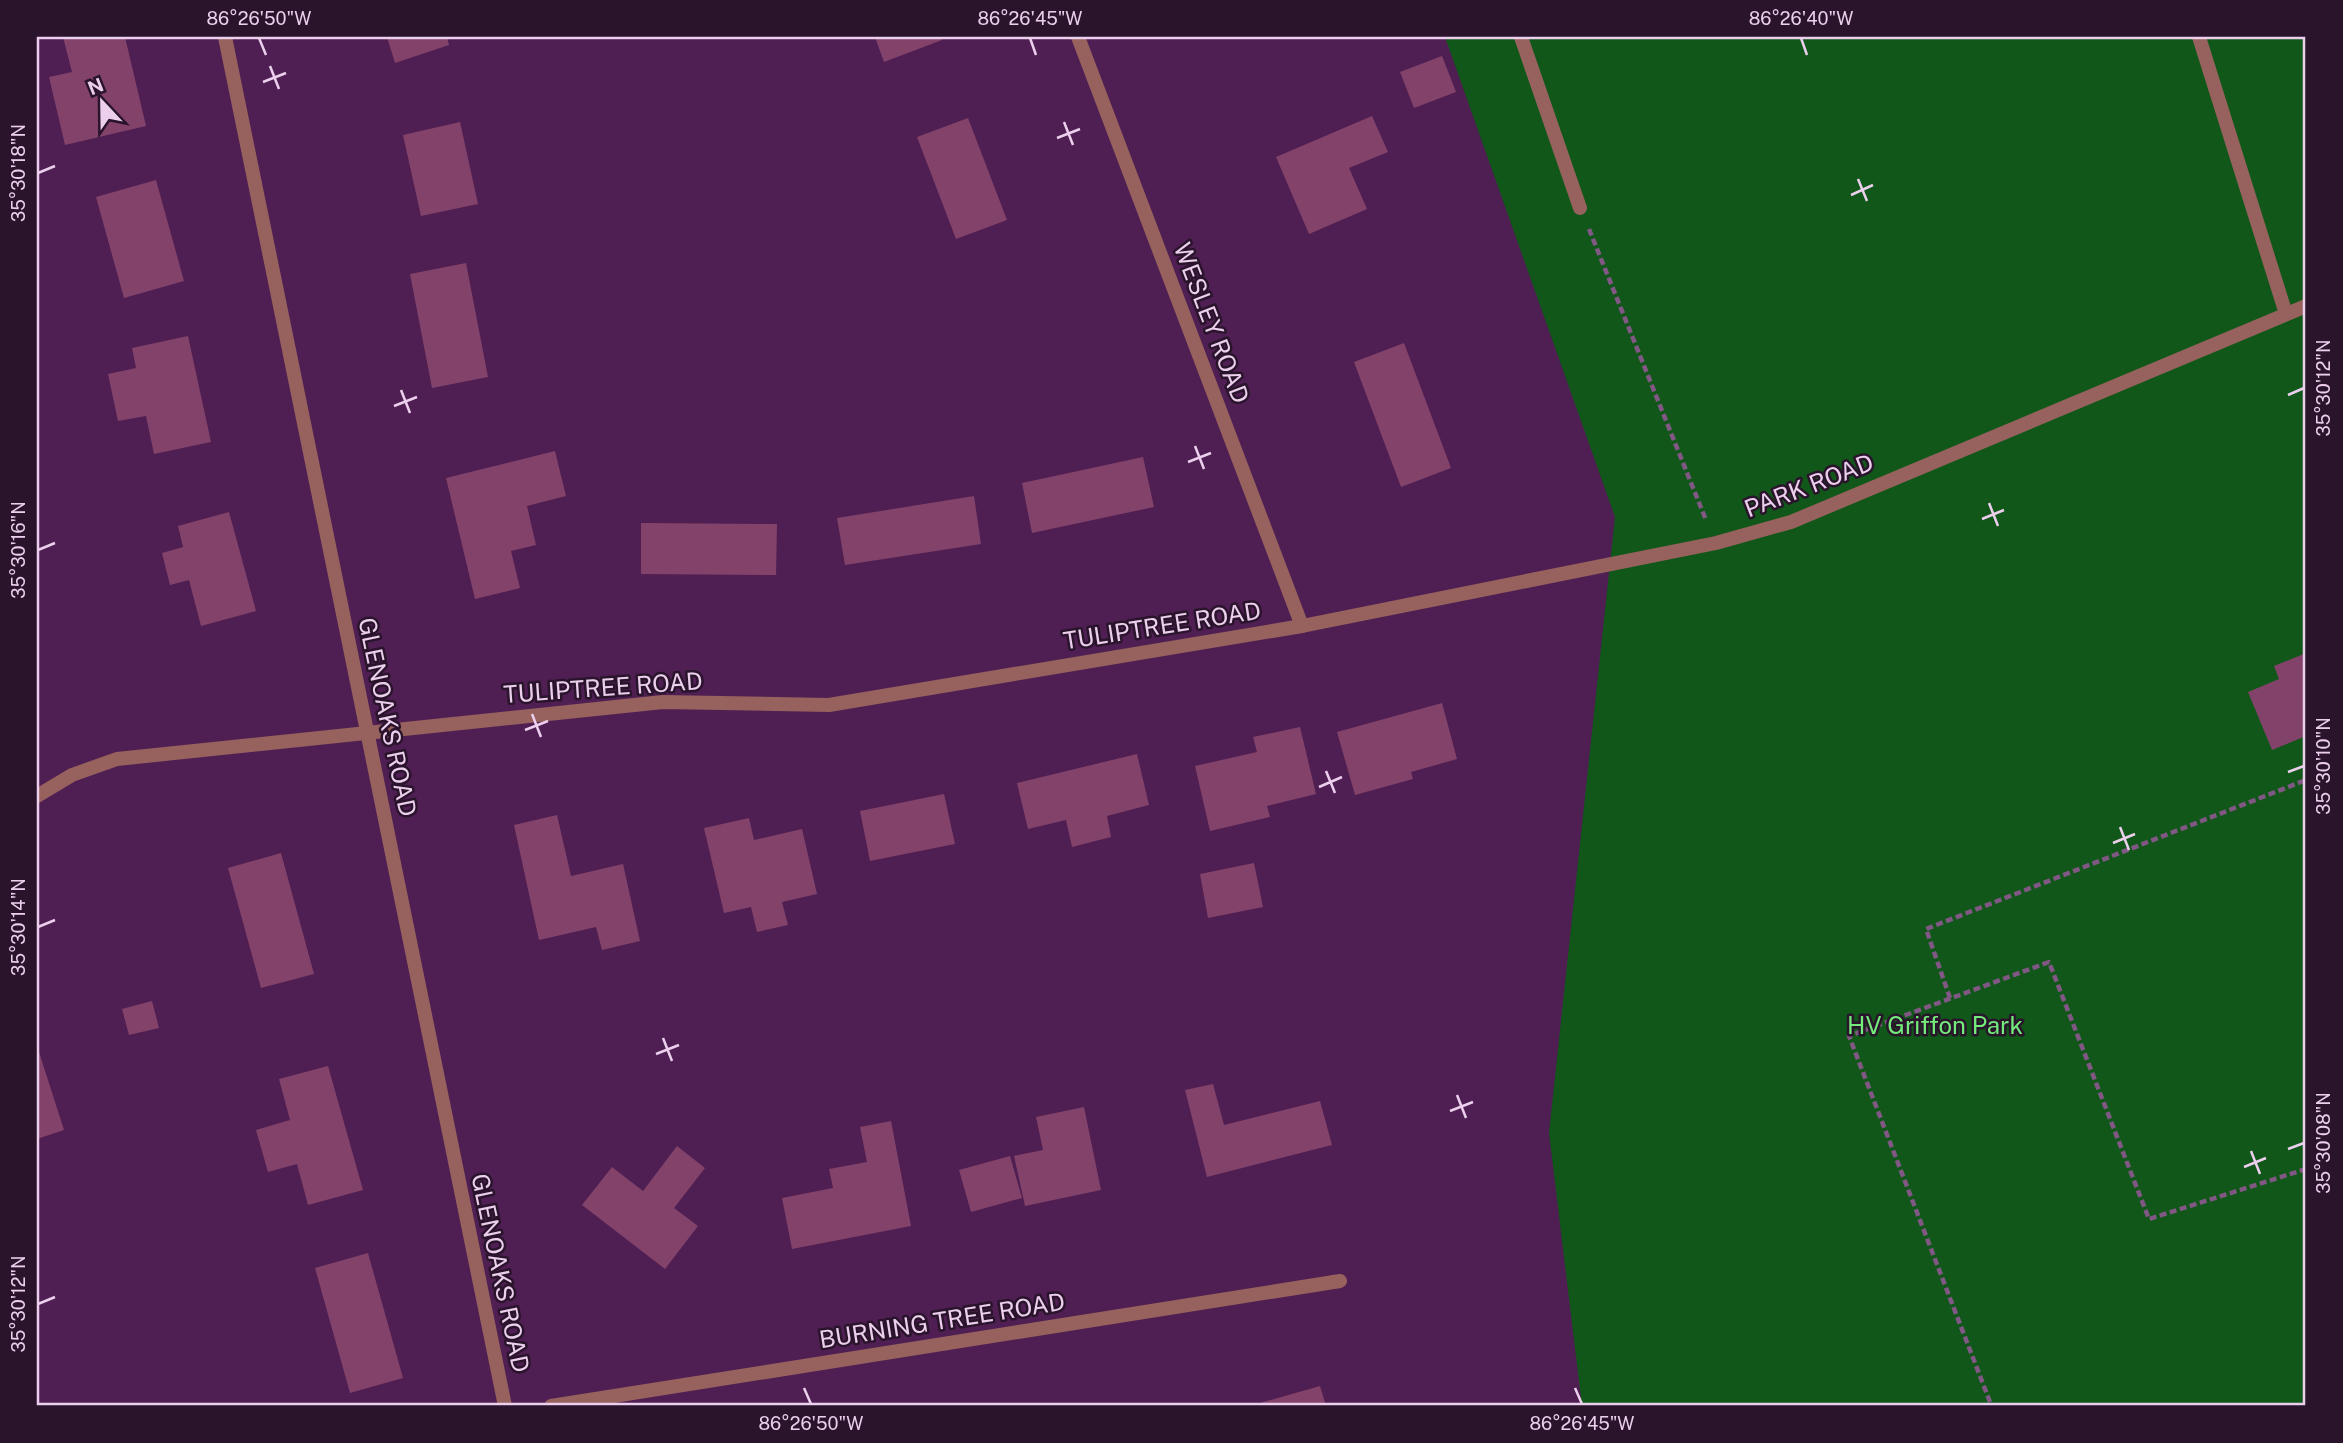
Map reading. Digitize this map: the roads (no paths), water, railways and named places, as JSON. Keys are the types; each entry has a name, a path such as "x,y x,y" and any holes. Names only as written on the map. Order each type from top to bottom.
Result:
{"street":[{"name":"GLENOAKS ROAD","path":"225,37 505,1406"},
{"name":"WESLEY ROAD","path":"1079,37 1302,626"},
{"path":"1521,37 1580,208"},
{"path":"2199,37 2286,314"},
{"name":"PARK ROAD","path":"1302,626 1716,543 1791,522 2306,306"},
{"name":"TULIPTREE ROAD","path":"37,796 72,775 117,759 663,702 829,705 1302,626"},
{"name":"BURNING TREE ROAD","path":"551,1406 1340,1280"}],"park label":[{"name":"HV Griffon Park","path":"1935,1026"}]}
